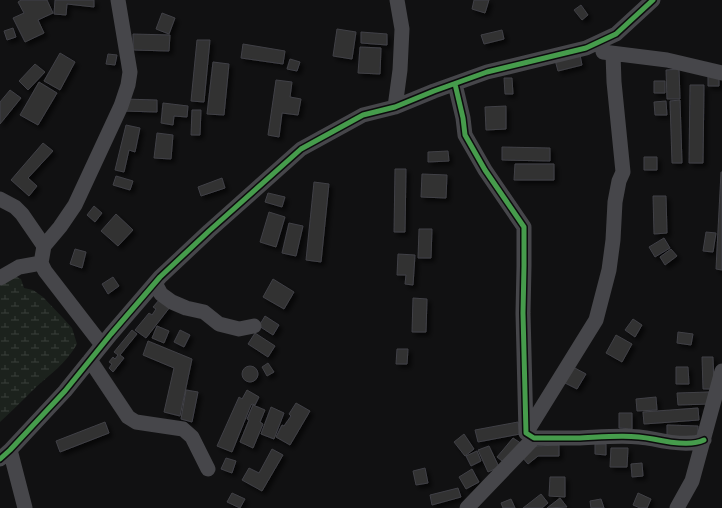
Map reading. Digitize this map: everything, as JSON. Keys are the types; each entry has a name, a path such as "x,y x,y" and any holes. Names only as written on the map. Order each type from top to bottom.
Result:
{"street":[{"path":"102,345 45,271 41,263 44,246 60,227 75,205 128,85 130,72 118,0"},
{"path":"395,107 400,70 402,29 397,0"},
{"path":"25,508 5,454 65,391 155,283 209,231 301,149 363,115 395,107 487,72 586,48 616,34 653,0"},
{"path":"586,48 613,54 667,60 722,73"},
{"path":"467,508 530,436 596,320 606,284 613,240 615,202 619,181 623,172 614,82 613,54"},
{"path":"455,84 463,118 465,135 485,170 524,227 523,313 530,436"},
{"path":"0,199 15,207 22,214 44,246"},
{"path":"0,278 19,267 41,263"},
{"path":"155,283 161,294 172,302 186,308 204,312 219,324 239,329 254,326"},
{"path":"90,360 128,417 136,422 183,429 192,436 208,469"},
{"path":"677,508 692,481 722,372"},
{"path":"530,436 641,437 674,443 697,443 704,440"}],"green space":[{"path":"15,276 21,279 24,288 33,290 43,297 63,318 72,328 77,344 63,363 0,422 0,281"}],"building":[{"path":"21,0 47,0 53,13 38,20 44,33 25,42 13,18 24,13 18,2"},
{"path":"55,0 94,0 94,7 67,4 66,15 54,14"},
{"path":"474,0 489,0 485,13 472,9"},
{"path":"581,5 588,15 582,20 574,10"},
{"path":"162,13 175,18 169,34 156,29"},
{"path":"13,28 16,37 7,40 4,31"},
{"path":"337,29 356,32 352,59 333,56"},
{"path":"502,30 504,39 484,44 481,35"},
{"path":"361,32 387,34 387,45 361,43"},
{"path":"133,34 170,35 169,51 133,50"},
{"path":"197,40 210,40 204,102 191,101"},
{"path":"243,44 285,51 283,64 241,58"},
{"path":"360,47 381,48 380,74 358,73"},
{"path":"60,53 75,62 60,90 44,81"},
{"path":"108,54 117,55 115,65 106,64"},
{"path":"580,55 582,65 558,71 555,60"},
{"path":"290,59 300,62 297,71 287,69"},
{"path":"213,62 229,64 224,115 207,114"},
{"path":"35,64 45,72 28,90 19,81"},
{"path":"679,69 680,99 667,99 666,70"},
{"path":"708,76 719,76 719,86 708,86"},
{"path":"504,78 512,78 513,94 505,94"},
{"path":"276,80 292,82 290,97 301,99 298,115 282,113 279,137 268,135"},
{"path":"654,81 665,81 665,93 654,93"},
{"path":"39,82 57,93 38,125 20,115"},
{"path":"690,85 704,85 703,163 689,163"},
{"path":"10,90 21,98 0,124 0,102"},
{"path":"124,99 157,100 157,112 123,111"},
{"path":"680,100 682,163 672,163 670,101"},
{"path":"666,101 667,115 655,115 654,102"},
{"path":"163,103 188,106 187,117 174,116 173,125 161,123"},
{"path":"506,106 506,129 486,130 485,107"},
{"path":"192,110 201,110 200,135 191,135"},
{"path":"126,125 140,128 135,152 129,150 124,172 115,170"},
{"path":"157,133 173,135 171,159 154,158"},
{"path":"43,143 53,151 28,178 37,186 29,196 11,180"},
{"path":"502,147 550,148 550,161 502,160"},
{"path":"448,151 449,161 428,162 428,152"},
{"path":"644,157 657,157 657,170 644,170"},
{"path":"515,164 554,164 554,180 514,180"},
{"path":"395,169 406,169 405,232 394,232"},
{"path":"722,172 722,270 716,269"},
{"path":"422,174 447,175 446,198 421,197"},
{"path":"116,176 133,181 130,190 113,185"},
{"path":"222,178 225,188 201,196 198,187"},
{"path":"314,182 329,184 321,262 306,260"},
{"path":"268,193 285,197 282,207 265,202"},
{"path":"653,196 666,196 667,233 654,234"},
{"path":"94,206 102,213 95,222 87,215"},
{"path":"269,212 285,217 276,247 260,242"},
{"path":"116,214 133,230 118,246 101,231"},
{"path":"289,223 303,226 296,256 282,253"},
{"path":"419,229 432,229 431,258 418,258"},
{"path":"706,232 716,233 713,252 703,251"},
{"path":"664,238 670,248 655,257 649,247"},
{"path":"75,249 86,252 82,268 70,264"},
{"path":"671,249 677,256 665,265 660,257"},
{"path":"398,254 415,255 413,285 405,284 406,275 397,275"},
{"path":"113,277 119,286 108,294 102,284"},
{"path":"273,279 294,292 284,309 263,297"},
{"path":"413,298 427,299 426,332 412,332"},
{"path":"160,299 170,307 146,338 135,330 149,313 152,315 156,309 153,307"},
{"path":"265,316 279,325 273,335 259,326"},
{"path":"633,319 642,325 635,337 625,330"},
{"path":"157,326 169,331 164,343 152,338"},
{"path":"132,330 137,334 120,355 124,358 113,372 109,368 112,364 109,362 113,357 115,359 118,355 114,352"},
{"path":"180,330 190,335 184,347 174,342"},
{"path":"678,332 693,334 691,345 677,343"},
{"path":"255,333 275,346 268,357 248,344"},
{"path":"616,335 632,344 622,362 606,353"},
{"path":"148,341 192,359 180,416 164,412 174,368 143,355"},
{"path":"397,349 408,349 407,364 396,364"},
{"path":"702,357 713,357 714,389 703,389"},
{"path":"268,363 274,372 267,376 262,367"},
{"path":"247,366 253,366 258,371 256,380 253,382 247,382 242,377 242,371"},
{"path":"573,367 586,374 577,389 565,383"},
{"path":"676,367 688,367 689,384 676,384"},
{"path":"186,390 198,392 192,422 181,419"},
{"path":"247,390 259,397 255,405 251,405 232,452 217,446 239,397 242,399"},
{"path":"709,392 709,404 678,405 677,393"},
{"path":"656,397 657,410 637,411 636,399"},
{"path":"296,403 310,411 290,445 276,437 282,425 284,426 291,416 289,414"},
{"path":"253,405 265,410 260,422 263,424 253,448 240,442"},
{"path":"271,407 284,413 274,439 261,434"},
{"path":"698,408 699,420 644,424 643,412"},
{"path":"619,413 632,413 632,429 619,428"},
{"path":"105,422 109,433 60,452 56,441"},
{"path":"518,422 520,434 478,442 475,430"},
{"path":"667,425 698,426 698,439 667,438"},
{"path":"464,434 474,449 465,456 454,442"},
{"path":"513,438 522,444 506,464 497,457"},
{"path":"595,444 606,444 606,455 595,454"},
{"path":"559,445 559,456 538,456 528,464 522,457 536,446"},
{"path":"489,446 499,467 488,472 478,450"},
{"path":"611,448 628,448 627,467 610,467"},
{"path":"272,449 283,455 262,491 242,480 249,468 259,473"},
{"path":"477,451 481,461 471,466 466,456"},
{"path":"226,458 236,461 232,473 221,469"},
{"path":"642,463 643,476 632,477 631,464"},
{"path":"425,468 428,483 416,485 413,471"},
{"path":"472,469 479,482 466,489 459,477"},
{"path":"550,477 565,477 565,497 549,496"},
{"path":"458,488 461,497 432,505 430,495"},
{"path":"232,493 245,499 240,508 227,502"},
{"path":"638,493 651,499 647,508 640,508 633,505"},
{"path":"541,494 548,503 542,508 523,508"},
{"path":"560,498 567,507 547,508"},
{"path":"511,499 515,508 503,508 501,503"},
{"path":"601,499 604,508 591,508 590,501"}],"cycle path":[{"path":"0,459 65,391 160,277 301,149 363,115 395,107 487,72 586,48 616,34 653,0"},
{"path":"455,84 463,118 465,135 485,170 524,227 523,313 526,433 534,438 625,436 686,443 704,440"}]}
